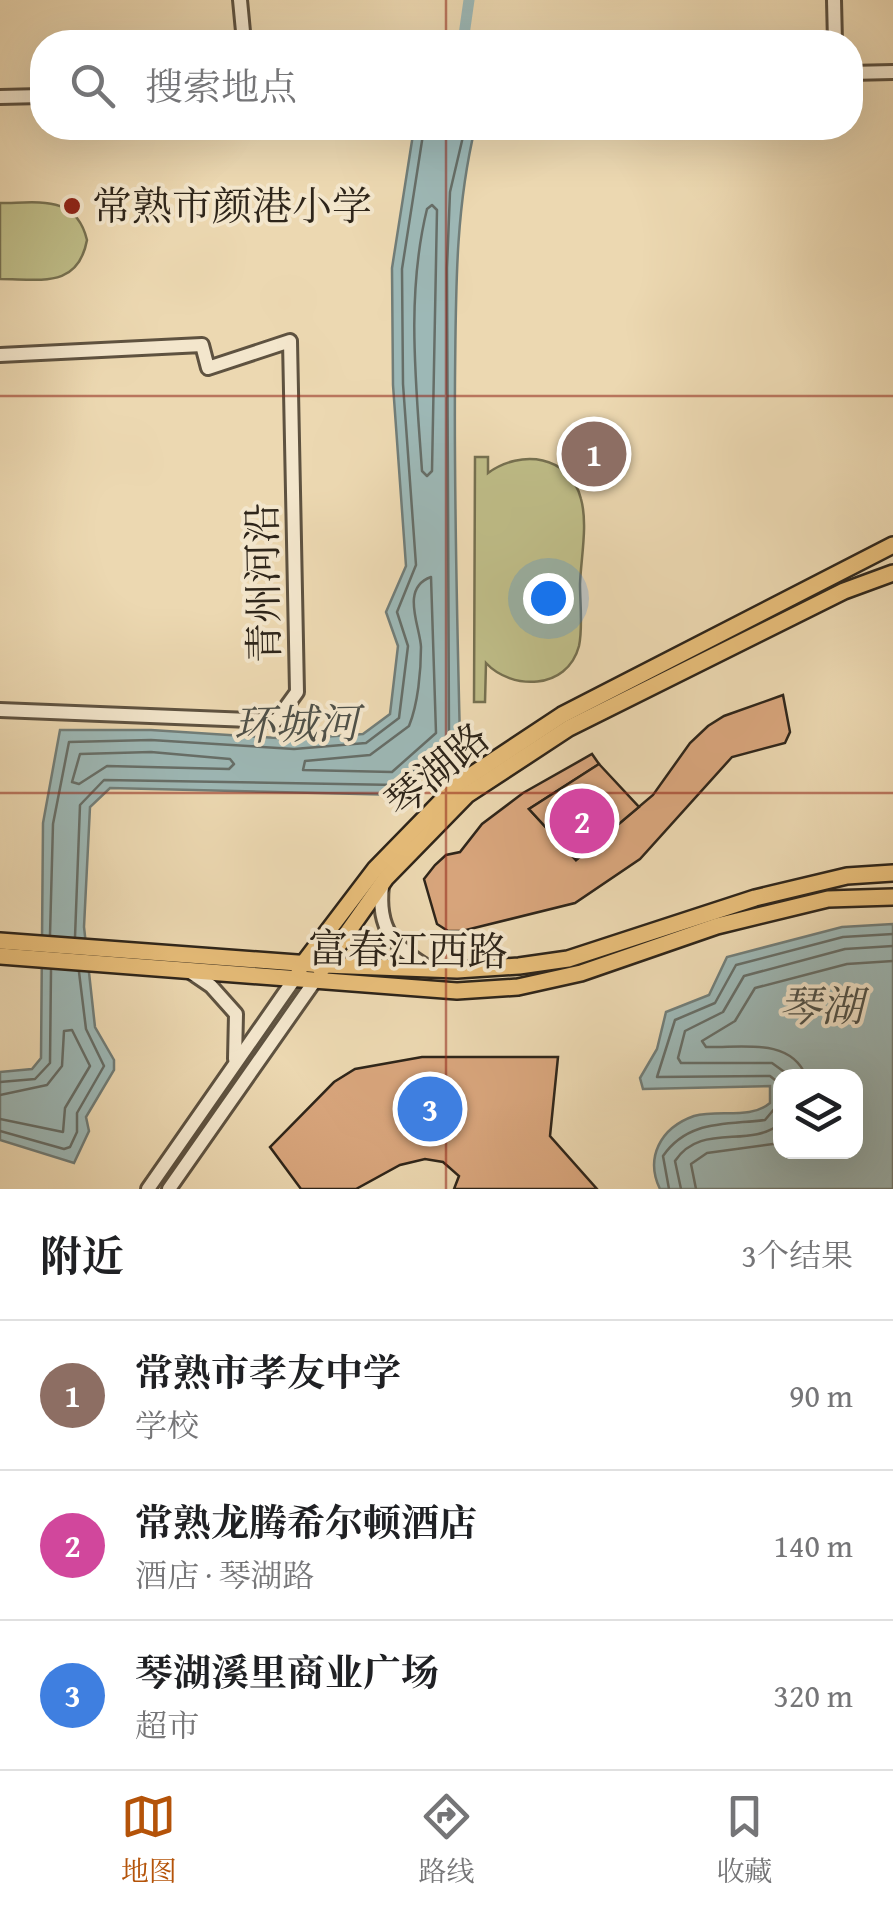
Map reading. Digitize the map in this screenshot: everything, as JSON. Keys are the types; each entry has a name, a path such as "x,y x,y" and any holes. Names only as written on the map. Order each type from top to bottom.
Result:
{"main road":[{"name":"琴湖路","path":"293,981 302,963 374,869 458,784 562,715 893,546"},
{"path":"825,582 893,558"},
{"name":"琴湖路","path":"314,982 382,884 468,795 569,728 844,591 893,572"},
{"name":"富春江西路","path":"29,950 103,946 302,963 431,969 568,959 755,898 847,876 893,873"},
{"name":"富春江西路","path":"29,950 293,981 457,991 518,987 581,973 716,926 828,899 893,897"},
{"path":"0,942 29,950"},
{"path":"0,956 29,950"}],"street":[{"path":"240,0 243,30"},
{"path":"834,0 835,30"},
{"path":"863,73 893,72"},
{"path":"0,97 30,96"},
{"name":"青州河沿","path":"0,356 202,345 208,368 290,341 297,692 276,721 0,710"},
{"path":"382,884 381,917 387,936 431,969"},
{"path":"188,969 212,986 236,1014 239,1032 234,1064"},
{"name":"琴湖路","path":"148,1189 293,981"},
{"name":"琴湖路","path":"168,1189 314,982"}],"shaded area":[{"path":"0,203 54,204 74,215 87,240 75,267 66,274 43,280 0,279"},
{"path":"475,457 488,457 488,473 501,465 529,459 555,465 575,484 584,519 581,631 573,661 551,678 537,681 509,678 486,663 485,702 474,702"}],"water":[{"path":"412,140 472,140 460,221 456,284 460,740 402,795 110,788 90,807 84,927 95,1027 114,1060 114,1070 86,1117 89,1131 74,1163 0,1140 0,1072 32,1069 41,1058 43,823 60,730 151,730 293,739 363,734 390,714 398,646 386,612 406,566 393,385 392,268"},
{"name":"琴湖","path":"893,924 893,1189 660,1189 655,1155 672,1128 694,1116 744,1113 770,1103 770,1086 643,1089 640,1078 657,1049 666,1012 709,995 727,957 842,927"}],"building":[{"path":"783,695 790,732 785,743 732,757 640,859 575,903 462,931 448,931 437,924 424,879 446,855 460,852 482,824 523,793 592,754 599,764 529,809 576,860 653,795 690,743 708,726 724,716"},
{"path":"599,764 639,807 576,860 529,809"},
{"path":"422,1057 558,1057 550,1136 597,1189 454,1189 459,1176 443,1162 425,1159 400,1165 356,1189 301,1189 270,1147 334,1082 355,1069"}],"waterway":[{"name":"环城河","path":"465,30 469,0"}],"place":[{"name":"常熟市颜港小学","path":"72,206"},
{"name":"常熟市孝友中学","path":"594,454"},
{"name":"常熟龙腾希尔顿酒店","path":"582,821"},
{"name":"琴湖溪里商业广场","path":"430,1109"}]}
